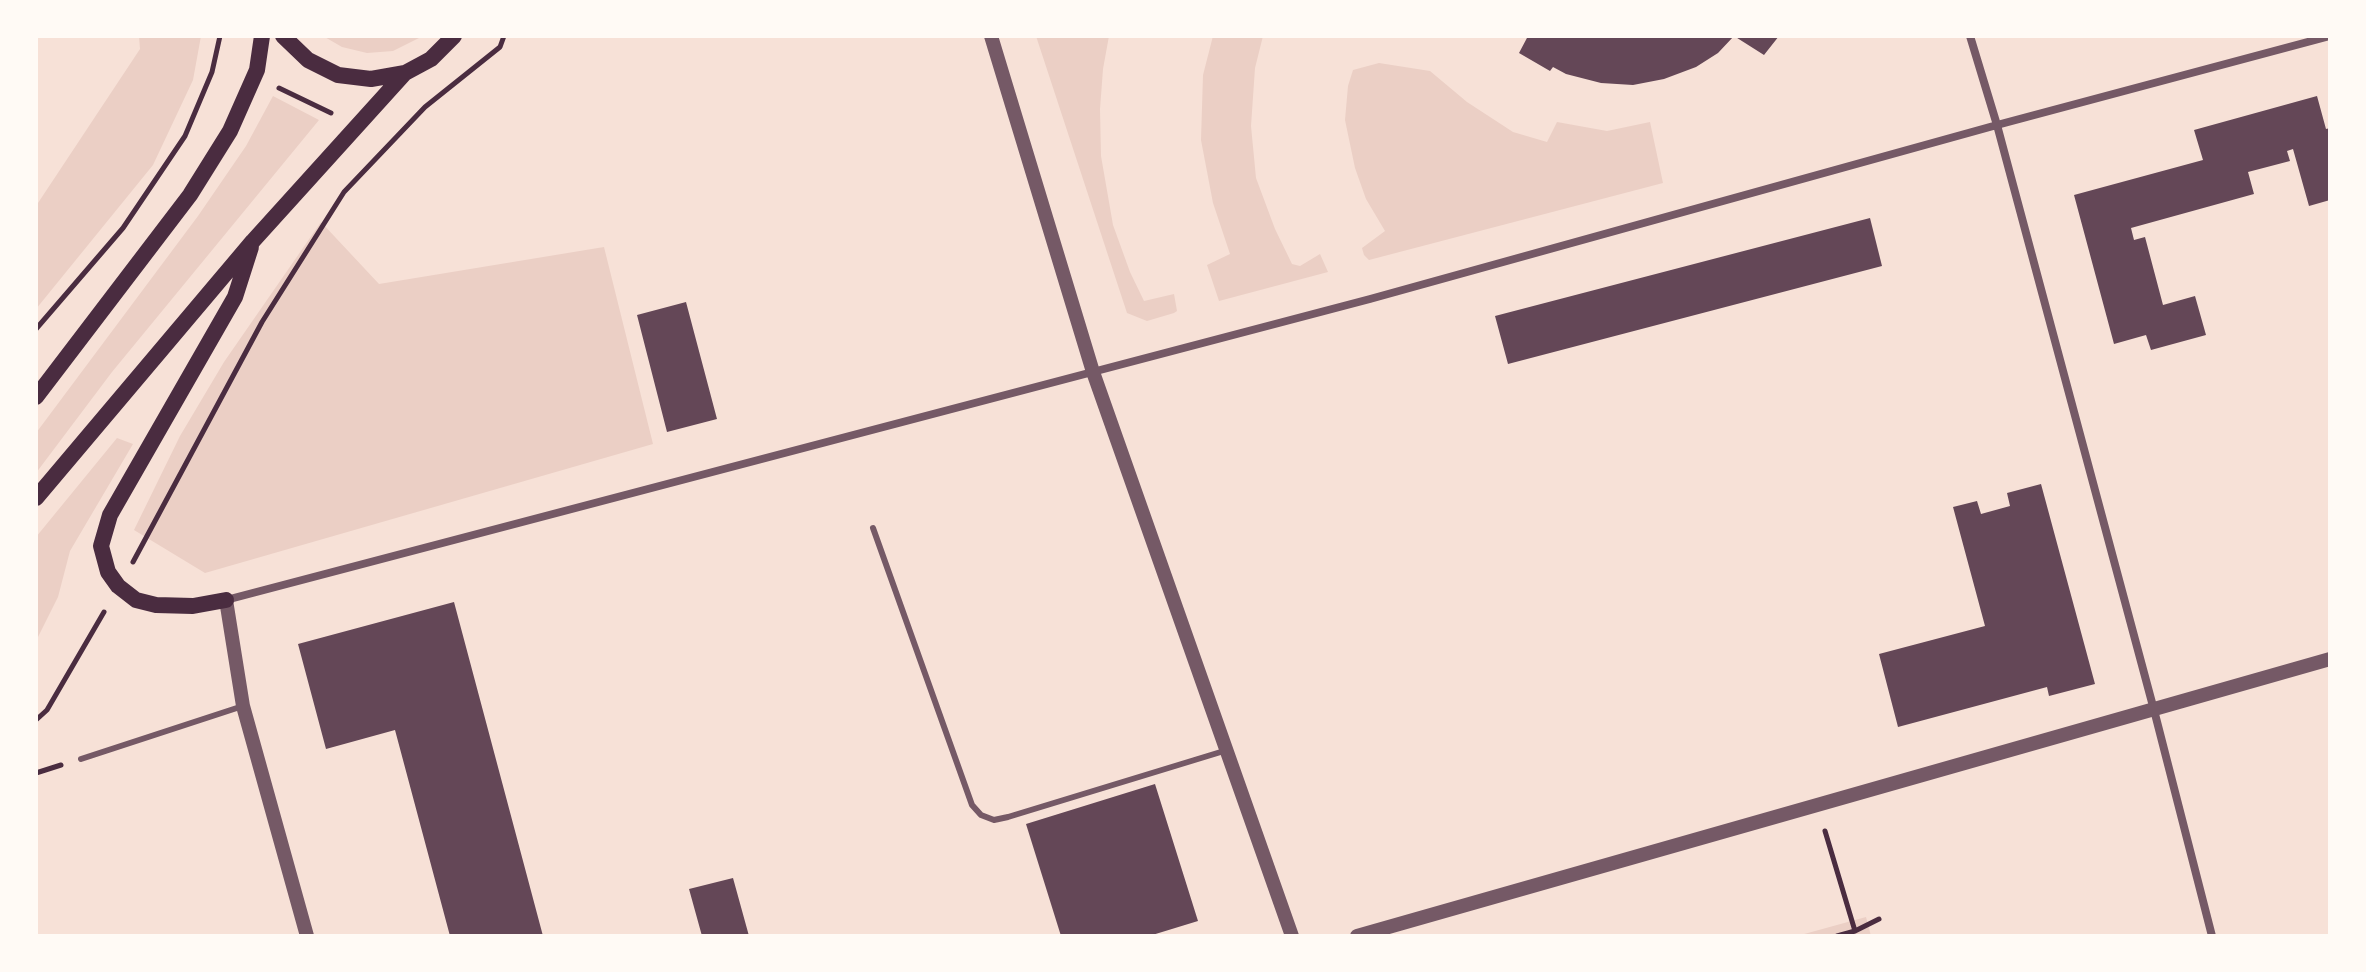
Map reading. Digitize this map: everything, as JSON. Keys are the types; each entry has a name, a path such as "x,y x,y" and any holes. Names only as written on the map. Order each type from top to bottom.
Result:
{"main road":[{"path":"36,397 190,195 230,131 257,70 262,36"},
{"path":"283,36 308,60 338,75 371,79 405,73 431,59 454,36"},
{"path":"36,498 253,241 405,73"},
{"path":"226,600 193,606 156,605 136,600 118,586 103,559 103,533 110,515 235,297 253,241"}],"street":[{"path":"991,36 1093,372 1292,936"},
{"path":"1970,36 1997,125 2212,936"},
{"path":"307,936 243,706 226,600 1385,295 2330,36"},
{"path":"1357,936 2330,659"}],"lane":[{"path":"873,528 972,805 981,815 994,820 1008,817 1227,750"},
{"path":"81,759 243,706"}],"path":[{"path":"36,329 123,228 185,136 212,72 220,36"},
{"path":"36,720 47,710 118,586 262,322 344,192 425,107 500,47 504,36"},
{"path":"216,53 257,70 281,90 336,115 354,128"},
{"path":"1818,805 1855,931"},
{"path":"1837,936 1879,919"}],"shaded area":[{"path":"139,36 201,36 193,80 153,165 36,309 36,206 140,49"},
{"path":"323,36 423,36 393,51 367,53 342,47"},
{"path":"1036,36 1109,36 1100,109 1101,156 1113,225 1144,301 1174,294 1177,311 1174,313 1147,321 1127,313"},
{"path":"1213,36 1263,36 1255,68 1251,126 1256,178 1292,264 1300,266 1320,254 1328,272 1219,301 1207,265 1230,254 1213,203 1201,140 1203,75"},
{"path":"1379,63 1430,71 1467,102 1513,132 1547,142 1557,122 1607,131 1650,122 1663,183 1369,260 1362,248 1385,231 1366,199 1355,168 1345,120 1348,86 1353,70"},
{"path":"273,96 319,120 112,372 36,473 36,433 198,216 246,146"},
{"path":"321,222 379,284 604,247 653,444 205,573 134,530 180,436 224,362"},
{"path":"117,438 133,444 70,551 58,597 36,641 36,537"},
{"path":"1866,917 1871,936 1797,936"}],"building":[{"path":"1528,36 1734,36 1718,53 1696,67 1664,79 1633,85 1601,83 1566,74 1553,67 1550,71 1519,53"},
{"path":"1734,36 1779,36 1764,55"},
{"path":"2317,96 2326,129 2330,128 2330,200 2309,206 2293,149 2287,151 2290,161 2248,172 2254,194 2131,228 2134,240 2145,237 2163,305 2195,296 2206,335 2151,350 2146,335 2114,344 2074,195 2203,160 2194,130"},
{"path":"1870,218 1882,266 1508,364 1495,316"},
{"path":"686,302 717,419 667,432 637,315"},
{"path":"2041,484 2095,684 2049,696 2047,687 1898,727 1879,654 1985,626 1953,507 1977,501 1981,514 2010,506 2007,493"},
{"path":"454,602 543,936 450,936 395,730 326,749 298,644"},
{"path":"1155,784 1198,921 1149,936 1061,936 1026,824"},
{"path":"733,878 749,936 702,936 689,889"}]}
